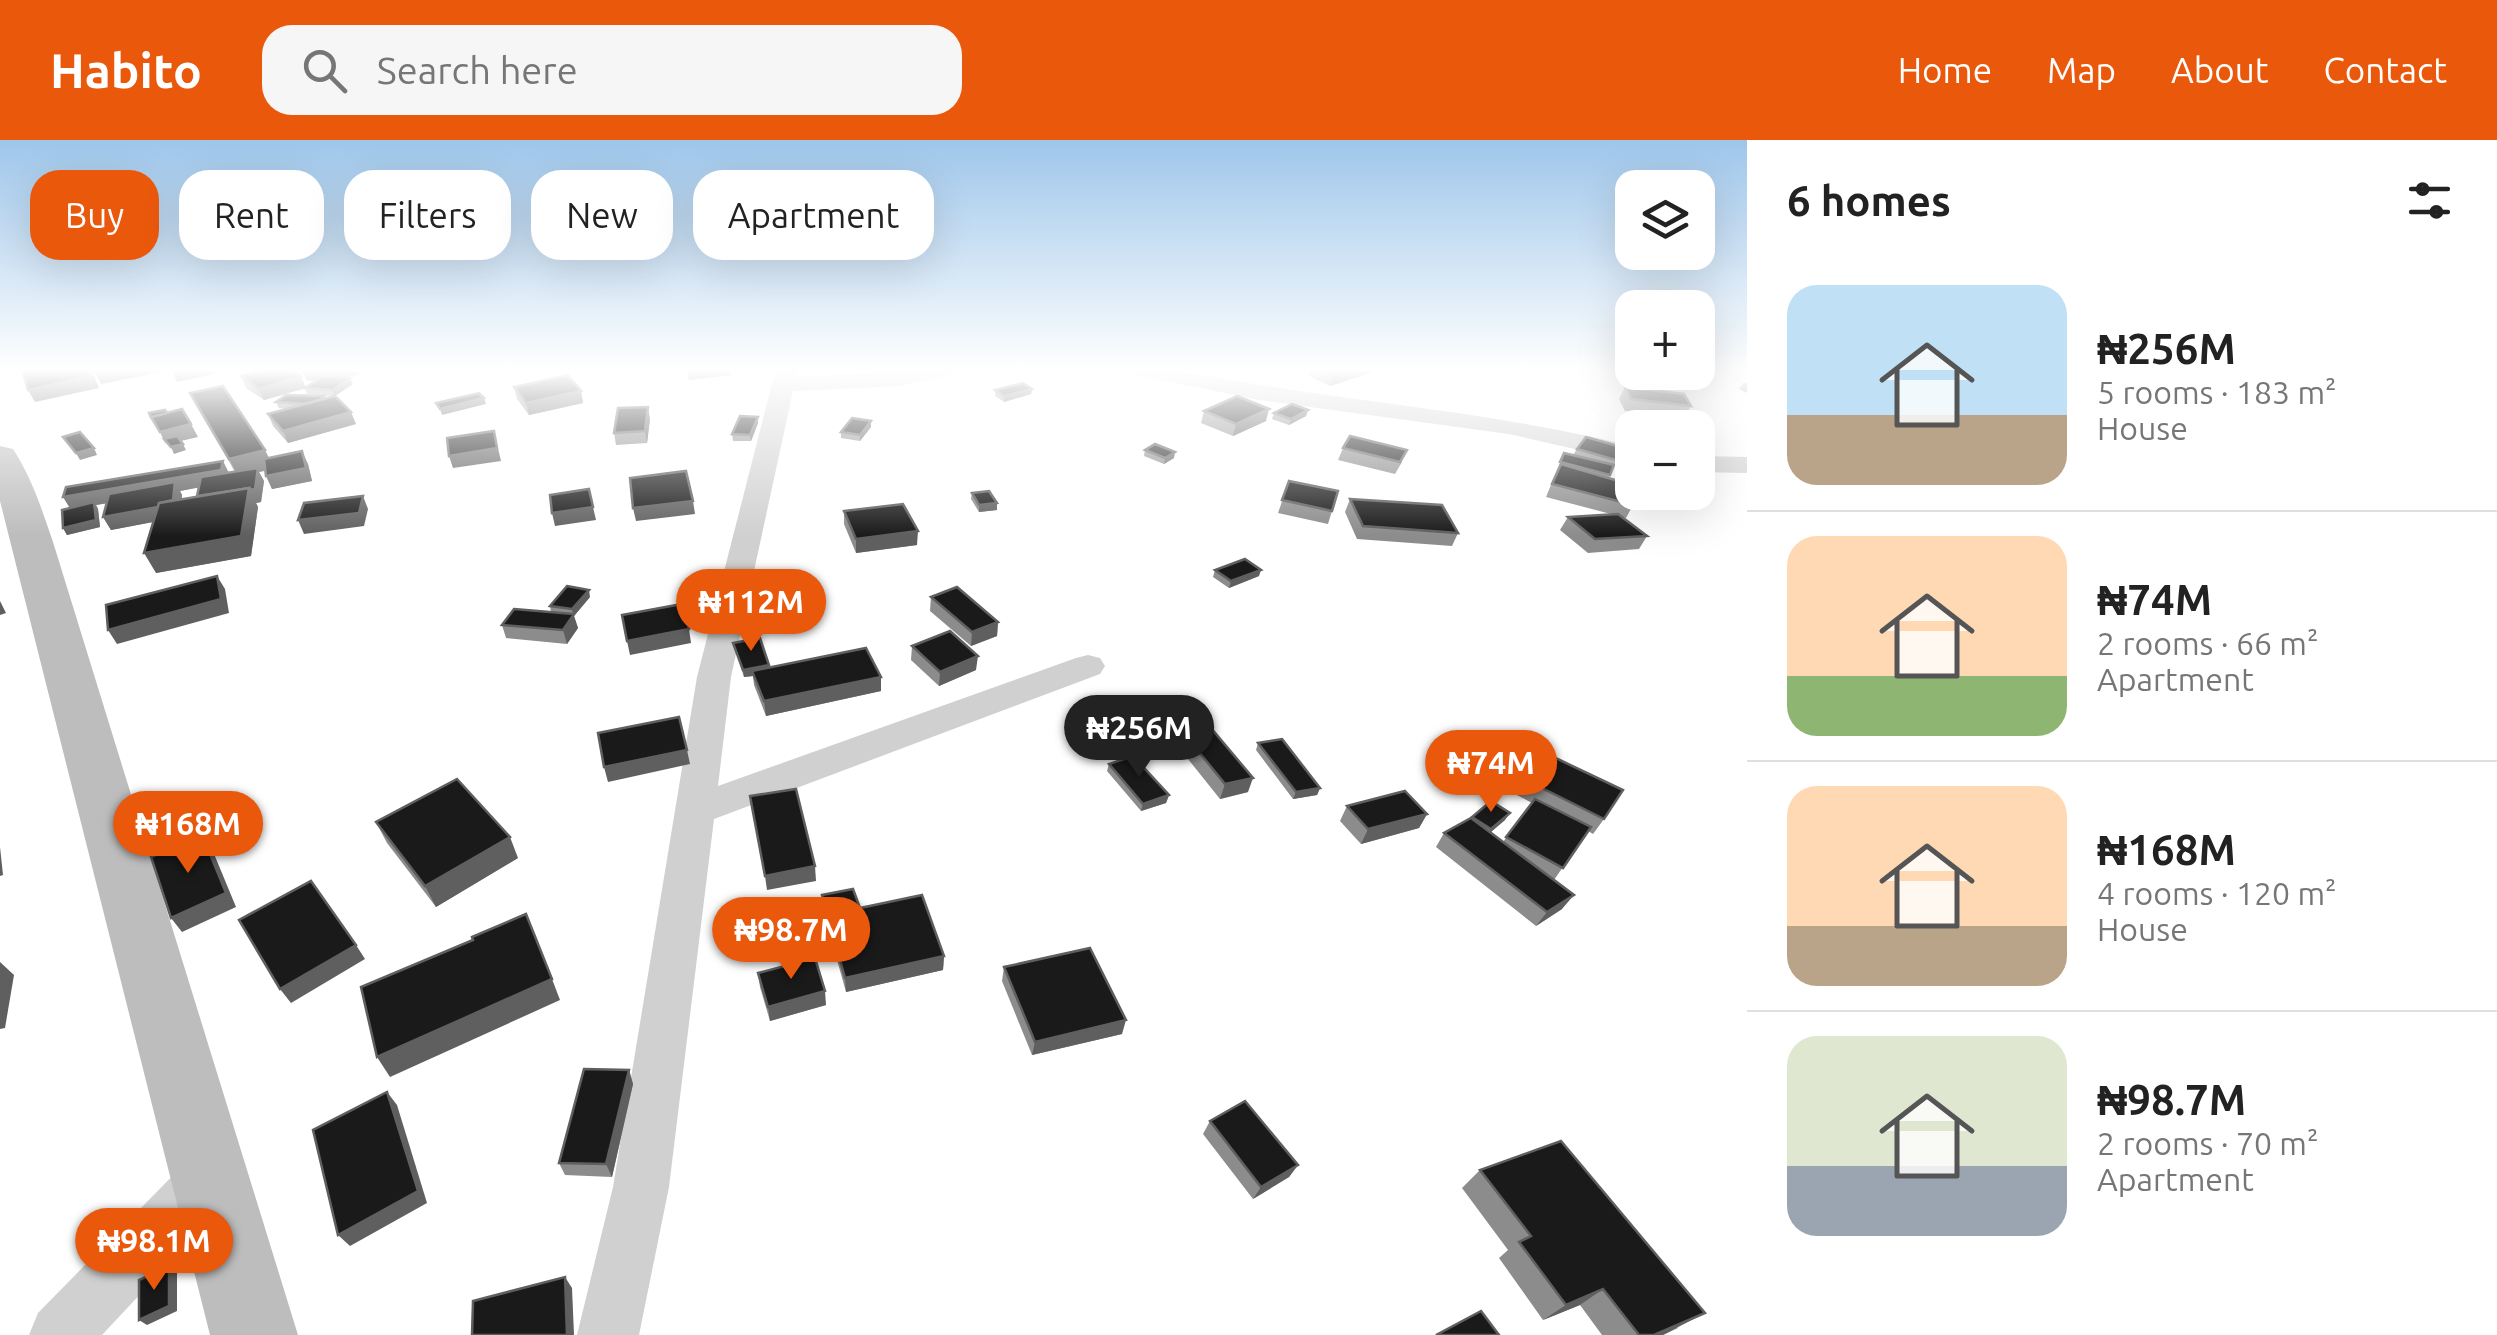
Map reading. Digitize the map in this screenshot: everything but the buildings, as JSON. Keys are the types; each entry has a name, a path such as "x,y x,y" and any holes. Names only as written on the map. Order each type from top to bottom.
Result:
{"main road":[{"path":"0,457 14,484 32,542 254,1335"}],"street":[{"path":"608,1335 640,1188 714,677 772,424"},
{"path":"1484,424 1542,432 1615,450"},
{"path":"1715,464 1747,465"},
{"path":"696,810 1088,666"},
{"path":"60,1335 212,1176"}]}
